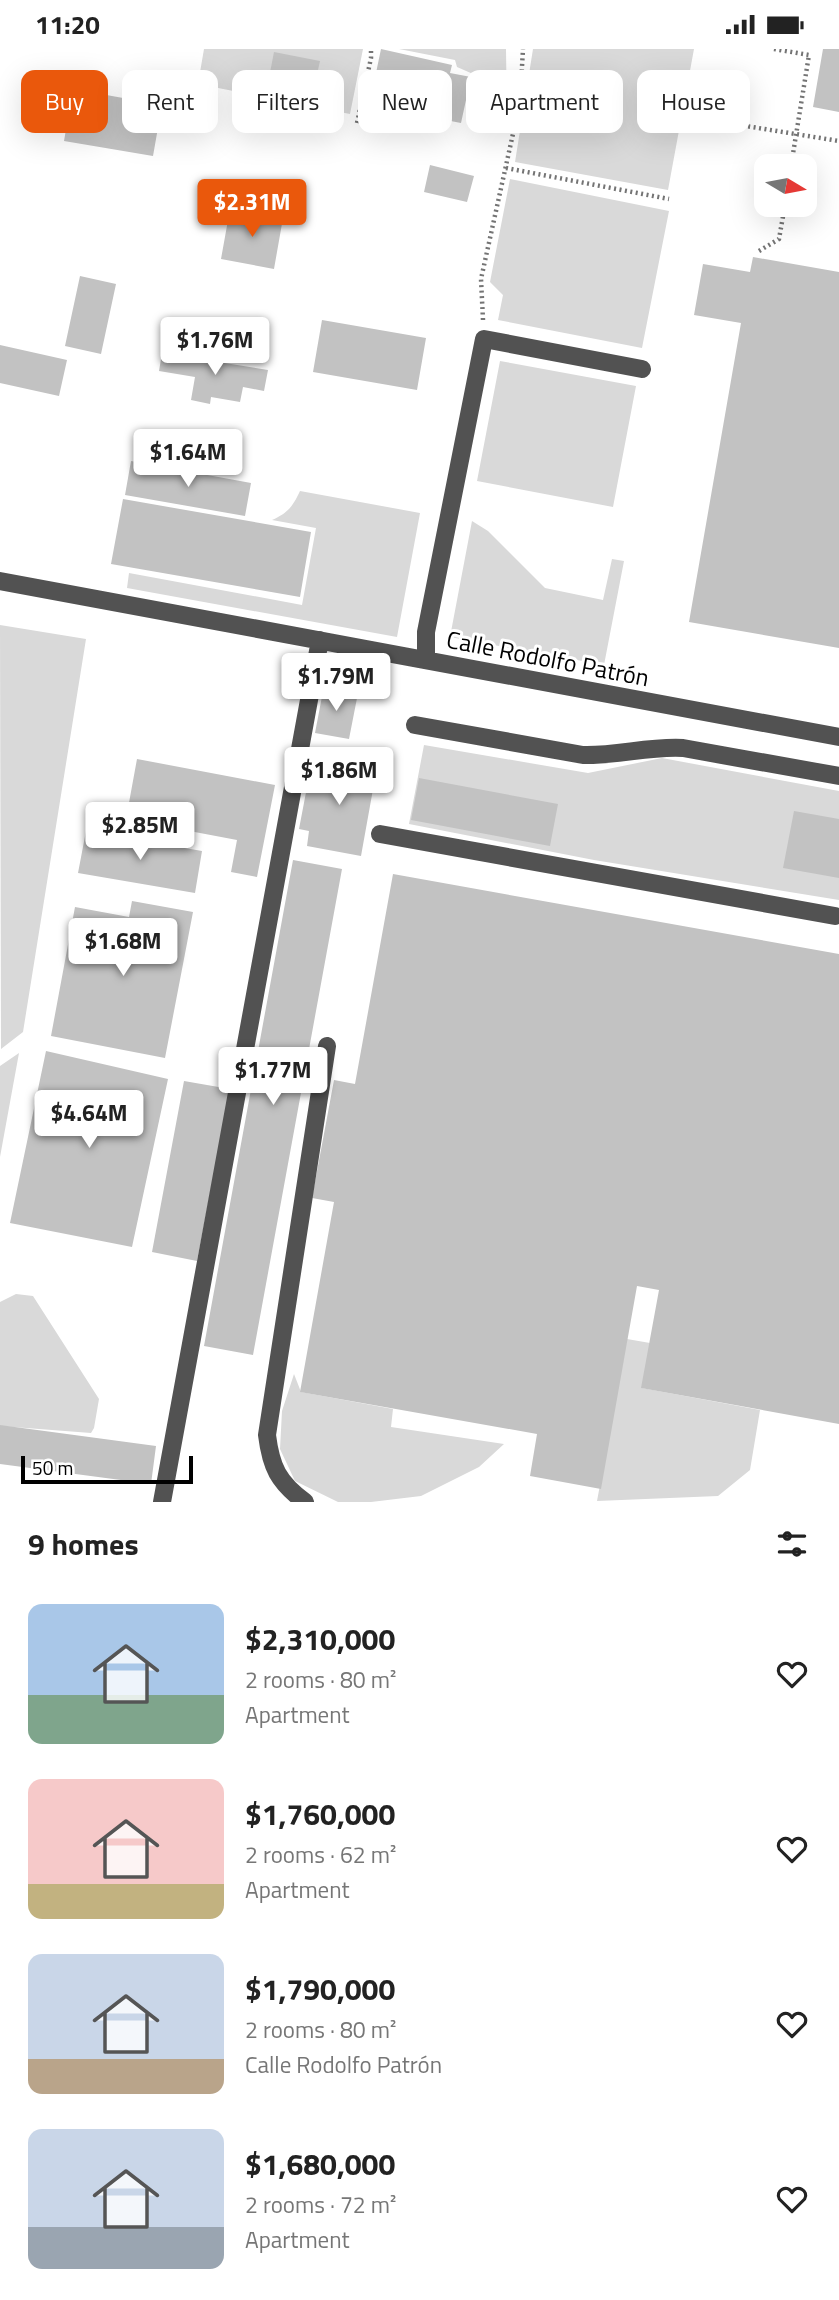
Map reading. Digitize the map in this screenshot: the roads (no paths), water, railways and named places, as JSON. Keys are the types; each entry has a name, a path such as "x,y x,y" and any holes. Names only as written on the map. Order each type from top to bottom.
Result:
{"street":[{"path":"426,660 426,632 484,339 642,369"},
{"name":"Calle Rodolfo Patrón","path":"0,581 426,660 838,731"},
{"path":"162,1502 320,639"},
{"path":"415,725 583,755 599,756 666,747 683,748 839,776"},
{"path":"380,834 835,916"},
{"path":"305,1502 290,1491 276,1473 270,1457 267,1435 327,1046"}]}
